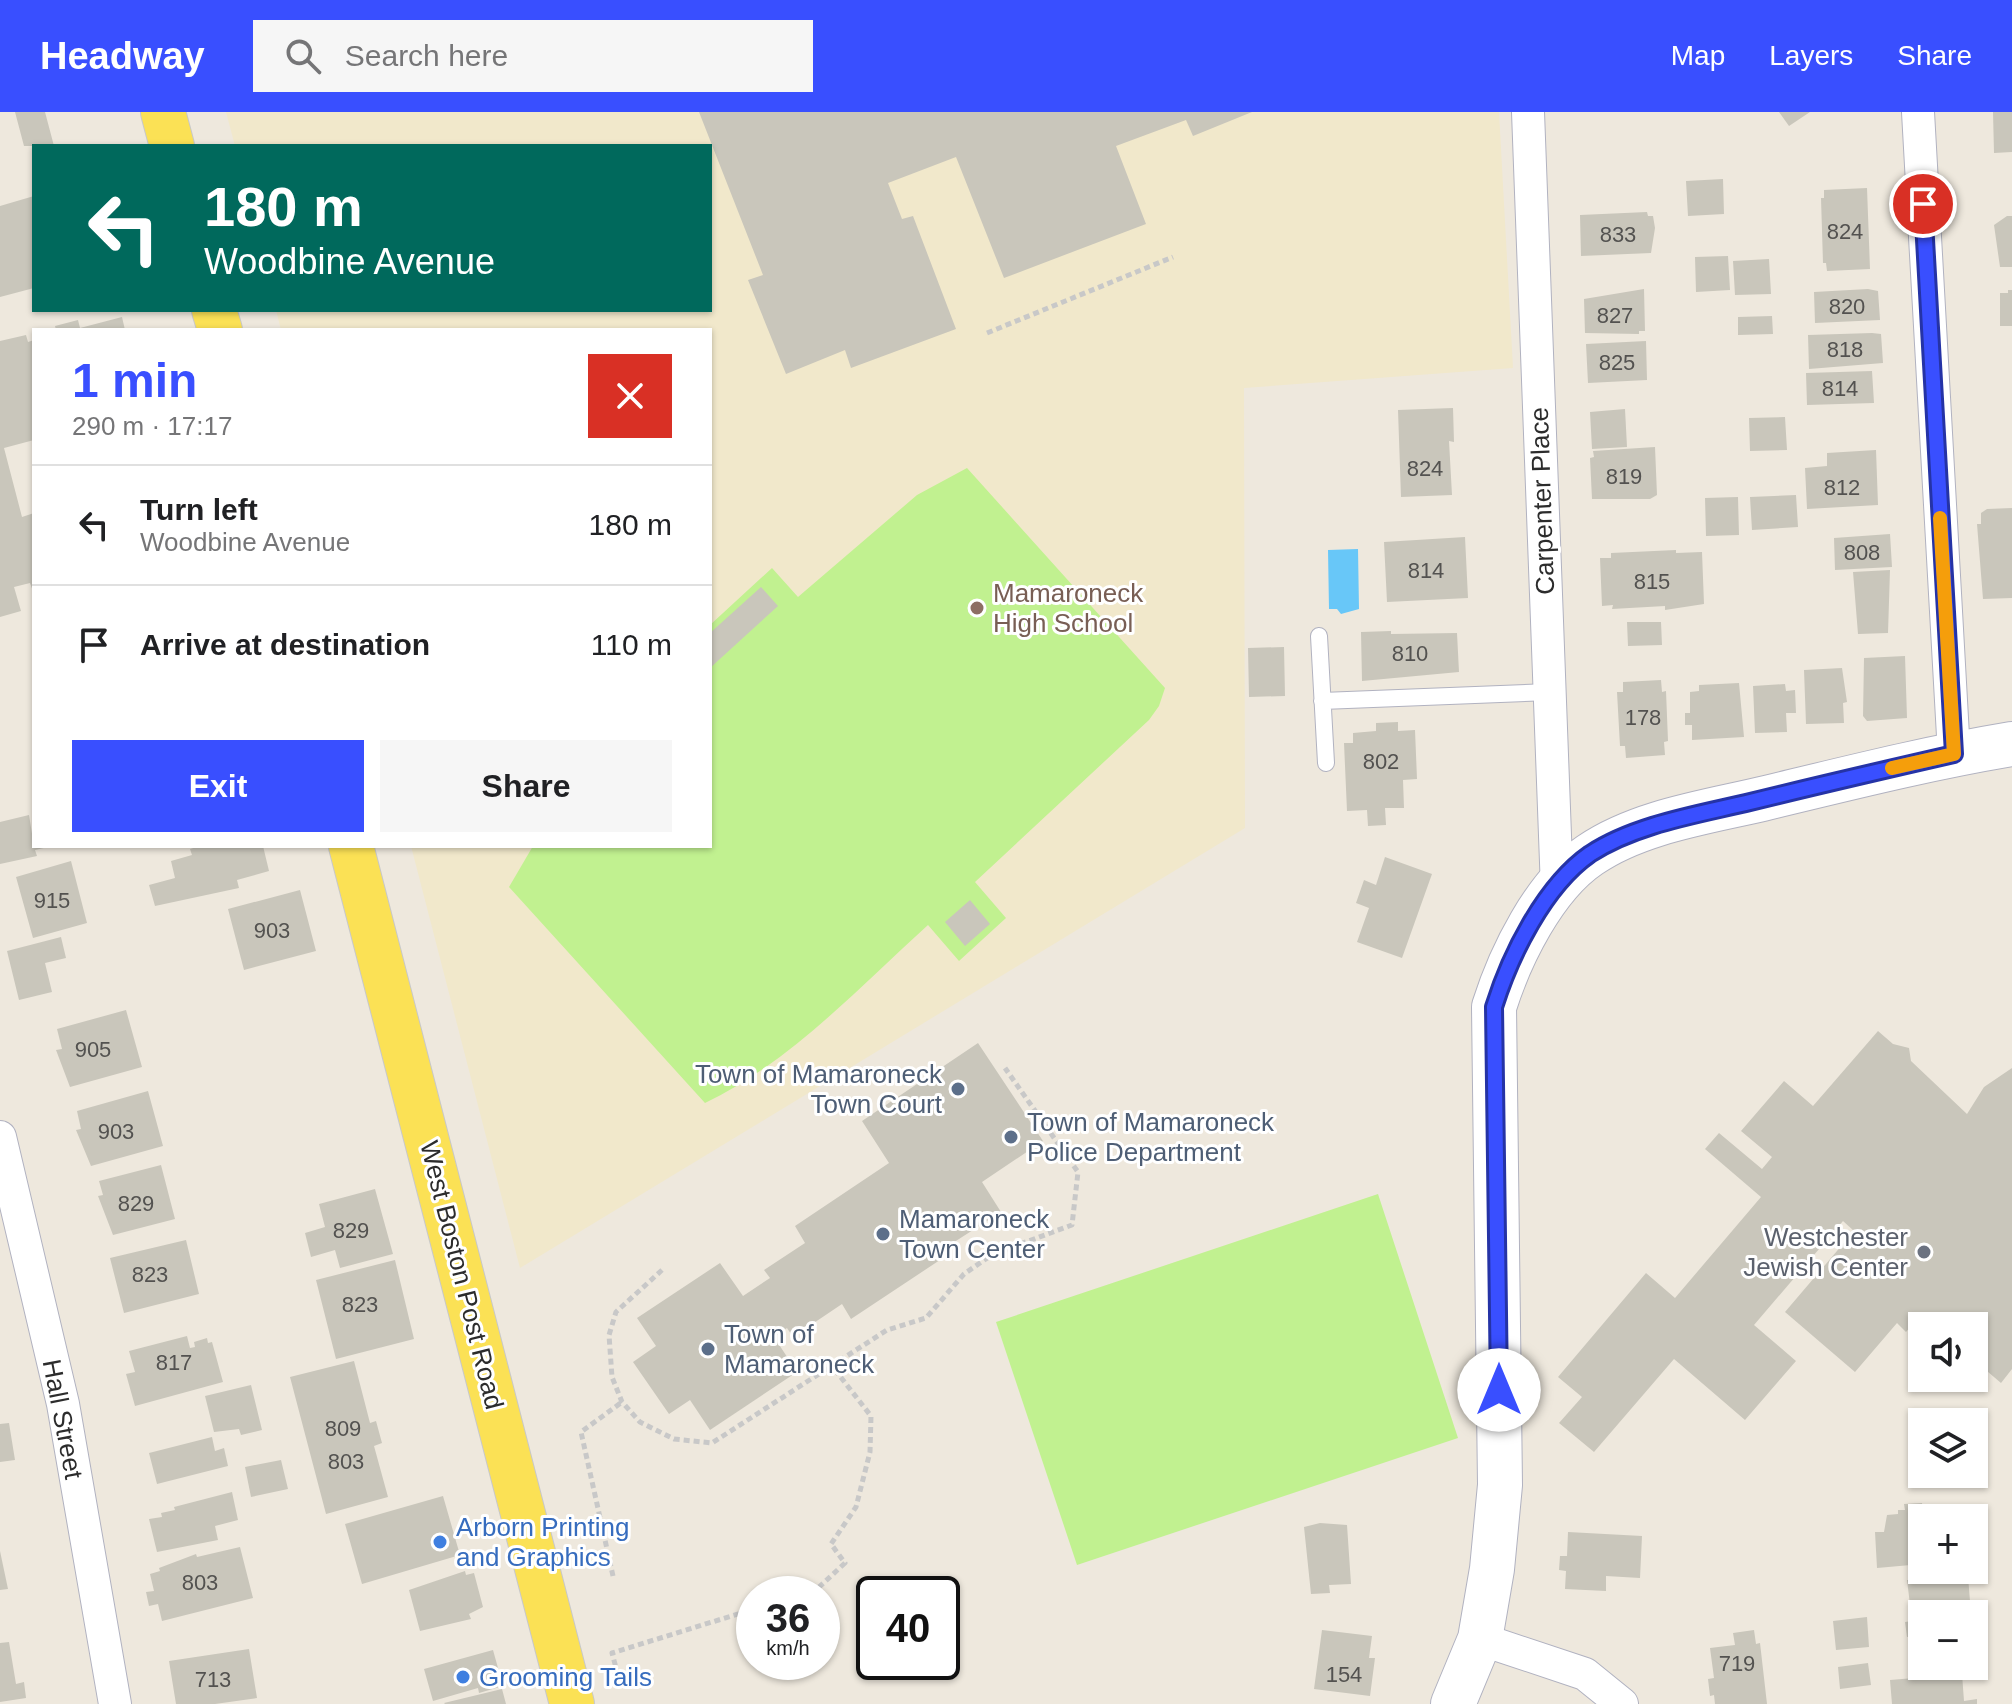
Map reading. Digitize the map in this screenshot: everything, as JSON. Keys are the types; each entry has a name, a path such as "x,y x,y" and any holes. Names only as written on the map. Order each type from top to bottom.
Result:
{"main road":[{"path":"163,112 171,144"},
{"name":"West Boston Post Road","path":"352,848 572,1704"}],"street":[{"name":"Carpenter Place","path":"1528,112 1557,889"},
{"path":"1918,112 1954,754"},
{"path":"1453,1704 1480,1639 1492,1569 1500,1485 1494,1007 1507,965 1532,921 1587,856 1617,838 1703,813 1954,754 2012,744"},
{"name":"Hall Street","path":"0,1137 12,1243 63,1404 115,1704"},
{"path":"1480,1639 1585,1674 1622,1704"}],"lane":[{"path":"1319,636 1326,763"},
{"path":"1322,701 1549,692"}],"path":[{"path":"987,333 1173,257"},
{"path":"662,1270 616,1312 609,1335 612,1377 622,1402 640,1422 674,1439 712,1443 887,1330 926,1318 964,1274 993,1254 1072,1225 1078,1172 1005,1068"},
{"path":"831,1576 845,1563 831,1544 856,1507 870,1452 871,1416 832,1366"},
{"path":"613,1576 581,1432 622,1402"},
{"path":"618,1675 612,1653 736,1615"}],"shaded area":[{"name":"Mamaroneck High School","path":"226,112 1499,112 1513,368 1244,388 1245,828 520,1268 412,848 712,848 712,328 280,328 276,312 712,312 712,144 234,144"}],"green space":[{"path":"967,468 1165,688 1159,706 1149,720 975,882 1006,918 959,961 928,925 795,1045 766,1067 705,1103 509,887 532,848 712,848 712,623 772,568 798,597 917,495"},
{"path":"1378,1194 1458,1438 1077,1565 996,1322"}],"water":[{"path":"1358,549 1359,609 1341,614 1337,609 1329,609 1328,550"}],"building":[{"path":"15,112 45,112 53,144 24,146"},
{"path":"699,112 1252,112 1193,136 1186,120 1116,146 1146,224 1004,278 956,157 888,183 902,219 913,216 956,329 851,368 845,350 786,374 748,280 763,275"},
{"path":"1779,112 1810,112 1789,126"},
{"path":"1993,112 2012,112 2012,152 1994,153"},
{"path":"1723,179 1724,214 1688,216 1686,181"},
{"path":"1867,188 1870,269 1827,271 1826,263 1823,263 1821,198 1824,198 1824,190"},
{"path":"32,197 32,289 0,297 0,206"},
{"path":"1647,212 1648,216 1653,216 1655,228 1651,253 1581,256 1580,215"},
{"path":"2012,216 2012,267 2000,267 1994,225"},
{"path":"1728,256 1730,290 1696,292 1695,257"},
{"path":"1769,259 1771,294 1735,295 1733,261"},
{"path":"1644,289 1645,331 1639,331 1639,334 1585,333 1584,299"},
{"path":"2012,290 2012,326 2000,326 2000,293 2008,293"},
{"path":"1878,291 1880,320 1815,323 1814,292"},
{"path":"1772,316 1773,334 1738,335 1738,317"},
{"path":"122,317 125,328 80,328"},
{"path":"78,320 80,328 56,328 55,326"},
{"path":"1881,334 1883,363 1809,369 1808,335"},
{"path":"26,335 28,342 32,341 32,441 4,448 22,517 32,514 32,588 30,583 14,587 21,611 0,617 0,341"},
{"path":"1646,341 1647,380 1588,383 1586,344"},
{"path":"1872,371 1874,403 1807,405 1806,373"},
{"path":"1453,408 1454,442 1449,441 1452,495 1401,497 1398,410"},
{"path":"1625,409 1627,447 1592,449 1590,412"},
{"path":"1785,417 1787,450 1750,451 1749,418"},
{"path":"1655,447 1657,495 1650,499 1592,499 1590,458 1594,457 1593,451"},
{"path":"1876,450 1878,505 1807,509 1805,468 1827,466 1827,453"},
{"path":"1796,495 1798,527 1752,530 1750,497"},
{"path":"1738,497 1739,535 1706,536 1705,498"},
{"path":"2012,508 2012,598 1983,599 1977,524 1981,524 1981,513 1987,509"},
{"path":"1890,534 1892,567 1835,570 1834,538"},
{"path":"1465,537 1468,598 1387,602 1384,542"},
{"path":"1676,550 1676,553 1702,552 1704,604 1665,610 1665,606 1612,609 1613,605 1602,606 1600,558 1611,558 1611,553"},
{"path":"1890,570 1888,633 1858,634 1853,572"},
{"path":"761,587 778,606 712,666 712,631"},
{"path":"1627,622 1661,622 1662,645 1628,646"},
{"path":"1391,631 1391,634 1457,633 1459,672 1362,681 1361,632"},
{"path":"1284,647 1285,696 1249,697 1248,648"},
{"path":"1905,656 1907,718 1867,721 1863,716 1864,658"},
{"path":"1842,668 1847,702 1843,703 1844,723 1806,724 1804,670"},
{"path":"1661,680 1662,692 1666,691 1668,741 1664,742 1665,755 1626,758 1625,746 1620,746 1617,692 1623,692 1623,682"},
{"path":"1739,683 1744,737 1692,740 1692,725 1685,725 1685,713 1690,713 1690,692 1699,691 1699,685"},
{"path":"1785,684 1786,691 1795,690 1796,713 1786,713 1787,732 1755,733 1753,686"},
{"path":"1398,722 1398,731 1415,730 1417,779 1403,780 1404,808 1385,808 1386,825 1368,826 1367,810 1347,811 1344,743 1353,743 1353,733 1376,731 1376,723"},
{"path":"29,815 32,848 44,848 35,850 37,856 0,864 0,822"},
{"path":"263,848 269,871 237,880 239,888 155,906 149,885 175,878 171,861 192,855 190,849"},
{"path":"1385,857 1432,874 1402,958 1357,942 1369,908 1356,903 1364,880 1376,885"},
{"path":"71,861 87,923 33,938 16,877"},
{"path":"300,890 316,951 244,970 228,909"},
{"path":"970,900 990,924 965,946 945,922"},
{"path":"61,937 66,958 45,963 52,992 19,1000 7,951"},
{"path":"126,1010 142,1067 70,1087 56,1050 62,1049 57,1029"},
{"name":"Westchester Jewish Center","path":"1878,1031 1893,1044 1909,1048 1911,1061 1967,1114 1984,1087 2012,1068 2012,1369 2001,1383 1988,1372 1988,1312 1908,1312 1906,1332 1897,1323 1855,1372 1785,1312 1854,1231 1843,1221 1754,1325 1796,1361 1745,1420 1674,1359 1594,1452 1559,1423 1582,1397 1558,1377 1646,1273 1675,1298 1761,1197 1705,1149 1719,1133 1762,1169 1772,1157 1741,1131 1784,1081 1813,1106"},
{"name":"Mamaroneck Town Center","path":"978,1043 1043,1141 982,1182 1001,1212 945,1248 949,1254 851,1319 842,1304 793,1337 787,1328 774,1337 797,1372 710,1430 690,1400 669,1414 633,1362 656,1346 637,1318 720,1263 743,1296 770,1278 764,1270 805,1243 795,1226 889,1163 862,1121"},
{"path":"148,1091 163,1146 91,1166 76,1130 81,1129 77,1111"},
{"path":"161,1165 175,1219 113,1235 98,1196 103,1195 99,1181"},
{"path":"375,1189 393,1254 340,1268 335,1250 311,1257 305,1233 325,1227 319,1204"},
{"path":"186,1240 199,1294 124,1313 110,1258"},
{"path":"395,1260 414,1339 336,1359 316,1280"},
{"path":"187,1336 190,1348 195,1347 194,1342 207,1338 208,1343 212,1342 223,1382 135,1406 126,1374 135,1372 129,1351"},
{"path":"354,1361 370,1423 376,1421 382,1443 374,1446 388,1497 326,1514 290,1377"},
{"path":"251,1385 262,1430 241,1435 239,1429 214,1432 205,1396"},
{"path":"9,1423 15,1460 0,1462 0,1424"},
{"path":"212,1437 215,1451 224,1448 228,1466 157,1484 149,1453"},
{"path":"281,1460 288,1489 251,1497 245,1467"},
{"path":"232,1492 238,1520 215,1526 218,1540 157,1552 149,1519 162,1517 161,1513 175,1510 174,1507"},
{"path":"443,1496 460,1555 362,1584 345,1524"},
{"path":"1922,1503 1922,1504 1908,1504 1908,1565 1877,1568 1875,1532 1884,1532 1887,1515 1905,1510 1904,1504"},
{"path":"1320,1523 1347,1525 1351,1584 1329,1585 1330,1593 1311,1594 1304,1527"},
{"path":"1568,1532 1642,1536 1640,1578 1606,1576 1606,1591 1565,1589 1566,1571 1559,1570 1560,1556 1567,1556"},
{"path":"240,1547 253,1598 162,1621 158,1604 149,1606 146,1592 154,1591 150,1574 160,1571 159,1568 196,1554 197,1557"},
{"path":"0,1551 8,1589 0,1590"},
{"path":"465,1571 466,1575 474,1573 483,1607 469,1614 471,1619 420,1631 409,1590"},
{"path":"1907,1580 1908,1584 1969,1584 1970,1600 1909,1600"},
{"path":"1867,1617 1869,1647 1836,1650 1833,1621"},
{"path":"1322,1630 1372,1636 1369,1658 1375,1658 1370,1696 1314,1689"},
{"path":"1754,1630 1756,1644 1760,1643 1767,1704 1715,1704 1714,1695 1710,1696 1708,1679 1714,1678 1710,1648 1735,1645 1733,1633"},
{"path":"9,1642 16,1684 24,1682 26,1698 0,1702 0,1643"},
{"path":"249,1649 257,1698 215,1704 176,1704 169,1661"},
{"name":"Grooming Tails","path":"493,1650 503,1686 479,1693 478,1688 433,1701 424,1669"},
{"path":"1868,1663 1871,1685 1840,1689 1838,1667"},
{"path":"1890,1680 1962,1680 1964,1701 1977,1699 1977,1704 1892,1704"},
{"path":"502,1689 506,1704 444,1703"}],"slow traffic":[{"path":"1892,768 1954,754 1940,518"}],"place":[{"name":"Mamaroneck High School","path":"977,608"},
{"name":"Town of Mamaroneck Town Court","path":"958,1089"},
{"name":"Town of Mamaroneck Police Department","path":"1011,1137"},
{"name":"Mamaroneck Town Center","path":"883,1234"},
{"name":"Westchester Jewish Center","path":"1924,1252"},
{"name":"Town of Mamaroneck","path":"708,1349"},
{"name":"Arborn Printing and Graphics","path":"440,1542"},
{"name":"Grooming Tails","path":"463,1677"}],"route":[{"path":"1499,1390 1499,1201 1493,1126 1494,1007 1507,965 1532,921 1587,856 1617,838 1703,813 1954,754 1923,204"}]}
